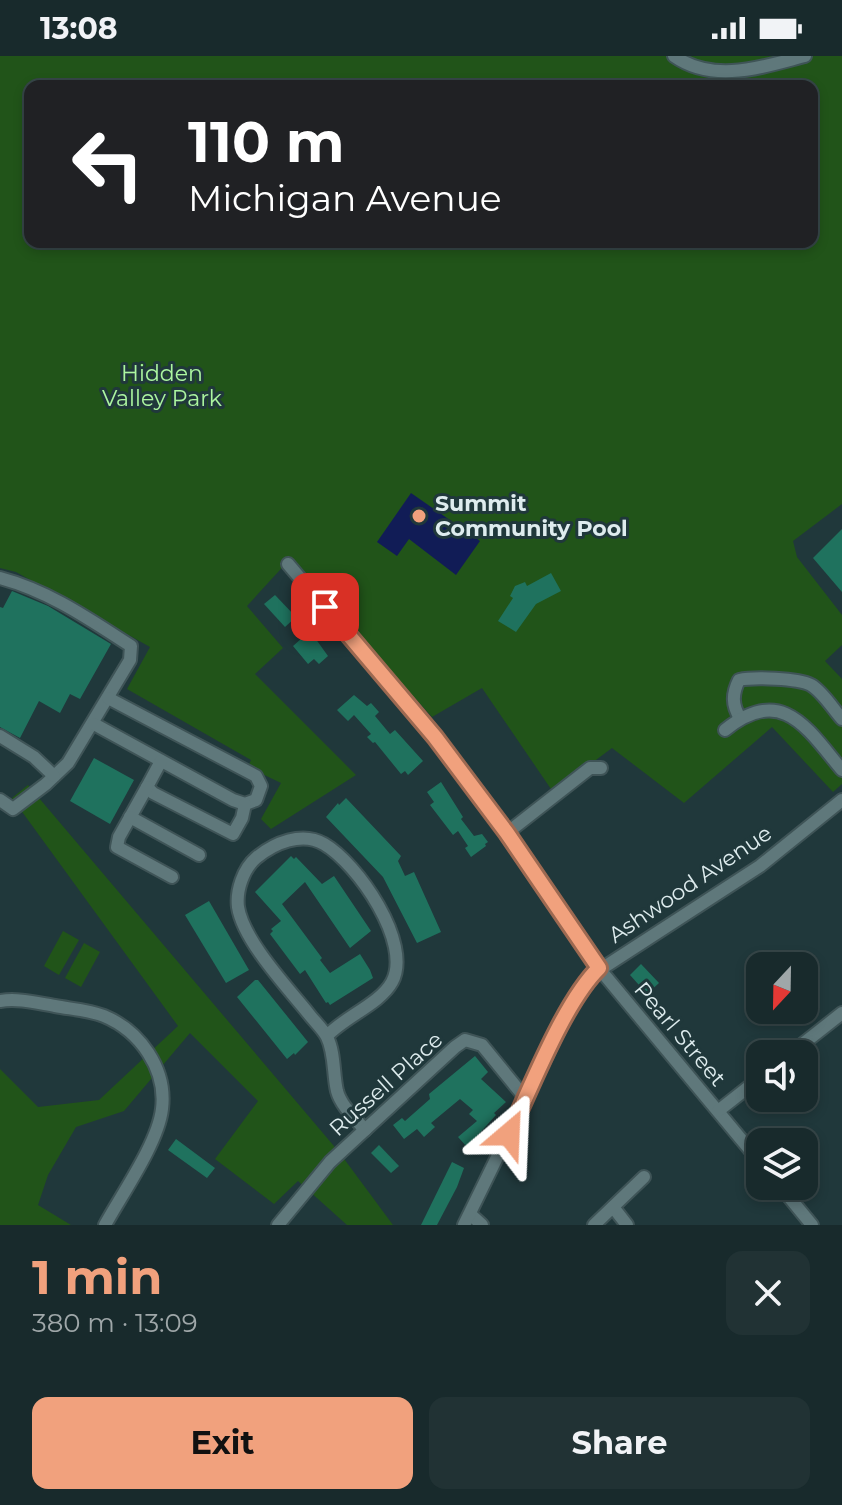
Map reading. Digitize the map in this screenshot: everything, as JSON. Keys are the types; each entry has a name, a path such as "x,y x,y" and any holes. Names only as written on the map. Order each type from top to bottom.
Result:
{"street":[{"path":"674,56 714,72 761,69 805,56"},
{"name":"Pearl Street","path":"288,564 435,737 507,833 599,968 746,1145"},
{"path":"0,578 27,585 64,604 131,646 130,660 68,763 13,809 0,800"},
{"path":"740,718 733,699 734,689 739,680 748,678 802,682 813,686 842,719"},
{"path":"94,724 245,804 256,800 261,786 256,776 108,698"},
{"path":"725,730 740,718 770,710 788,713 803,723 842,770"},
{"path":"0,736 34,757 54,776"},
{"path":"161,761 119,837 117,847 172,877"},
{"path":"507,833 590,768 601,768"},
{"path":"147,787 233,834 242,818 245,804"},
{"name":"Ashwood Avenue","path":"467,1219 578,994 599,968 760,866 842,800"},
{"path":"130,817 199,855"},
{"path":"327,1036 382,994 392,982 397,952 394,936 372,893 323,844 301,838 269,848 253,861 243,877 238,893 238,909 267,963 327,1036 337,1092 342,1103 365,1130"},
{"path":"3,999 101,1015 119,1023 141,1042 156,1064 163,1092 162,1111 155,1135 105,1225"},
{"path":"808,1040 842,1013"},
{"name":"Russell Place","path":"278,1225 330,1162 465,1040 482,1045 526,1099"},
{"path":"718,1111 746,1089"},
{"path":"594,1225 644,1177"},
{"path":"791,1200 812,1225"},
{"path":"613,1207 627,1225"},
{"path":"467,1219 482,1225"}],"green space":[{"name":"Hidden Valley Park","path":"0,56 842,56 842,504 793,541 797,557 842,615 842,645 825,661 842,679 842,784 833,792 772,727 684,803 612,748 553,792 482,688 432,717 290,559 247,606 283,648 255,674 356,775 271,829 261,819 281,783 248,767 251,760 127,689 150,647 16,572 0,568"},
{"path":"28,785 339,1152 393,1225 347,1225 298,1181 274,1204 215,1159 258,1101 190,1033 124,1111 76,1127 48,1175 38,1205 71,1225 0,1225 0,1069 38,1107 99,1100 178,1026 12,798"},
{"path":"63,931 79,940 59,975 44,966"},
{"path":"84,943 100,952 81,987 65,978"}],"shaded area":[{"name":"Summit Community Pool","path":"411,493 480,541 456,575 409,539 397,556 377,542"}],"building":[{"path":"842,529 842,592 813,558"},
{"path":"551,573 561,591 536,604 516,632 498,621 513,598 510,596 515,586 525,582 527,586"},
{"path":"12,591 48,606 111,644 80,699 70,694 60,713 39,701 20,738 0,727 0,607 3,608"},
{"path":"275,595 296,617 285,627 264,604"},
{"path":"310,631 328,656 319,664 314,659 308,664 293,646"},
{"path":"354,695 367,706 371,703 379,712 375,716 390,734 395,730 423,761 408,775 405,771 401,774 375,742 367,737 371,734 354,715 348,721 337,710"},
{"path":"94,758 134,780 110,824 70,801"},
{"path":"441,782 474,836 482,834 488,842 471,857 458,831 453,835 430,805 434,802 427,792"},
{"path":"346,798 401,856 398,861 405,876 414,872 441,932 417,943 383,877 326,817"},
{"path":"291,856 296,857 322,884 334,876 371,931 350,948 305,882 282,904 330,973 360,954 370,970 373,978 330,1005 305,970 300,974 270,934 271,929 281,921 255,892"},
{"path":"209,901 249,970 226,983 185,915"},
{"path":"641,964 659,983 647,994 630,975"},
{"path":"255,980 308,1042 287,1059 237,997"},
{"path":"475,1056 488,1072 481,1079 506,1102 494,1113 496,1115 467,1147 458,1137 477,1121 469,1114 473,1110 460,1099 431,1123 435,1127 424,1137 417,1129 404,1139 393,1125 402,1118 405,1121 430,1099 429,1094"},
{"path":"176,1139 215,1168 207,1178 168,1150"},
{"path":"379,1145 399,1166 391,1173 371,1153"},
{"path":"452,1162 464,1168 457,1187 437,1225 421,1225"}],"place":[{"name":"Summit Community Pool","path":"419,516"}],"route":[{"path":"325,607 435,737 507,833 599,968 578,994 566,1016 509,1134"}]}
